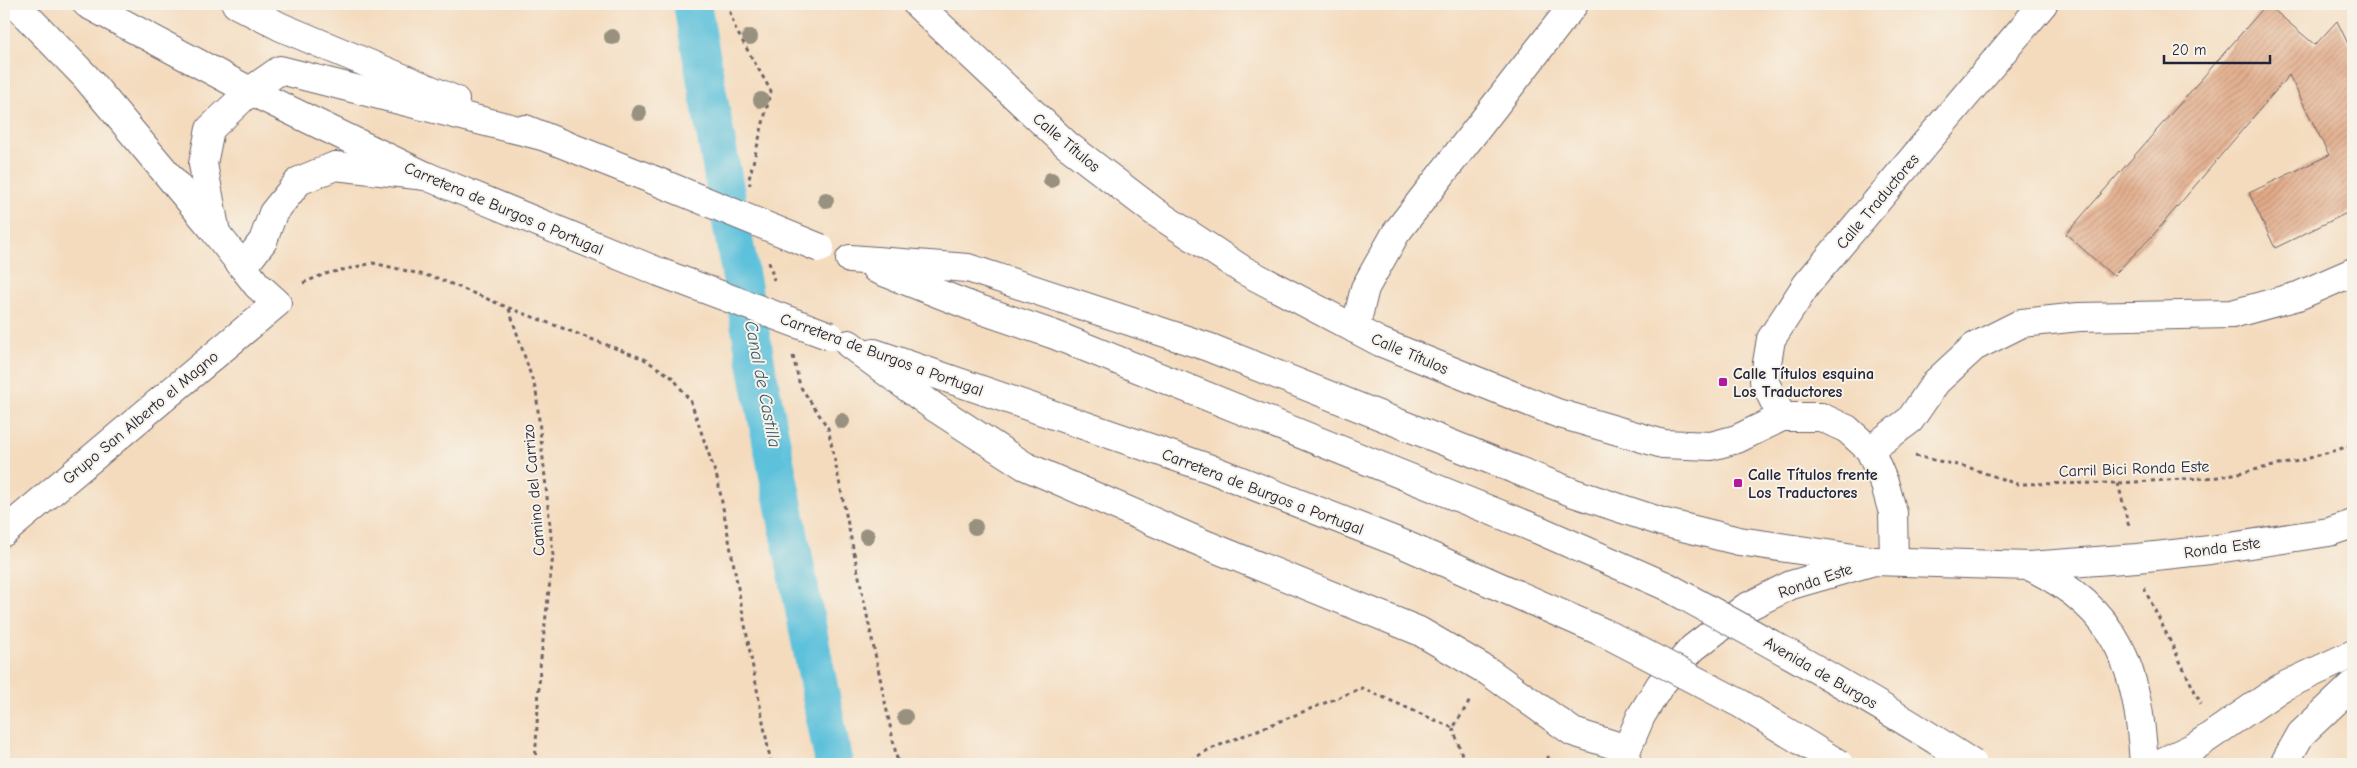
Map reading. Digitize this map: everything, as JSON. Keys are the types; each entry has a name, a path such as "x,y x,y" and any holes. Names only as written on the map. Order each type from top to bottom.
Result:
{"main road":[{"path":"15,4 86,76 257,285 277,303"},
{"name":"Carretera de Burgos a Portugal","path":"86,4 250,91 426,176 659,272 840,340 1208,468 1403,544 1609,635 1741,704 1839,764"},
{"path":"236,4 282,28 542,136 850,259 968,268 1208,347 1574,492 1662,522 1739,541 1884,561"},
{"name":"Calle Títulos","path":"917,4 1067,145 1155,212 1243,270 1380,342 1557,413 1662,444 1712,446 1737,438 1782,417 1822,417 1847,429 1870,450 1885,485 1893,513 1884,561"},
{"path":"1354,329 1365,288 1396,233 1574,4"},
{"name":"Calle Traductores","path":"1782,417 1764,381 1771,339 1807,284 2043,4"},
{"path":"216,233 203,164 210,129 250,91 280,70 542,136"},
{"path":"243,267 263,241 273,213 298,181 336,166 426,176"},
{"name":"Avenida de Burgos","path":"850,259 973,307 1056,335 1538,530 1666,586 1798,658 1973,764"},
{"path":"1870,450 1910,420 1936,382 1974,347 2022,323 2079,317 2232,314 2298,296 2353,272"},
{"name":"Grupo San Alberto el Magno","path":"4,532 277,303"},
{"path":"840,340 934,407 1025,466 1206,546 1419,631 1489,672 1573,732 1626,757"},
{"name":"Ronda Este","path":"1626,757 1641,716 1660,685 1693,648 1745,608 1791,585 1884,561 2029,566 2137,558 2210,550 2320,533 2353,524"},
{"name":"Ronda Este","path":"2029,566 2054,578 2076,593 2107,626 2130,668 2141,718 2144,764"},
{"path":"2158,764 2196,746 2282,687 2353,654"},
{"path":"2284,764 2301,734 2353,685"}],"path":[{"path":"277,303 296,286 325,274 373,263 437,278 508,308 644,359 673,378 691,402 718,481 750,665 771,764"},
{"name":"Camino del Carrizo","path":"508,308 536,391 553,555 540,667 536,764"},
{"path":"828,428 898,764"},
{"name":"Carril Bici Ronda Este","path":"1916,456 1967,467 2017,484 2118,483 2218,477 2298,461 2353,445"},
{"path":"2118,483 2142,584 2215,733"},
{"path":"1452,728 1489,672"},
{"path":"1184,764 1208,750 1362,688 1452,728 1465,764"},
{"path":"1540,764 1556,752"}],"building":[{"path":"2267,4 2315,45 2337,21 2353,54 2353,210 2275,248 2249,193 2329,155 2289,75 2154,234 2113,276 2066,234"}],"waterway":[{"name":"Canal de Castilla","path":"692,4 758,373 834,764"}],"place":[{"name":"Calle Títulos esquina Los Traductores","path":"1723,382"},
{"name":"Calle Títulos frente Los Traductores","path":"1738,483"}]}
